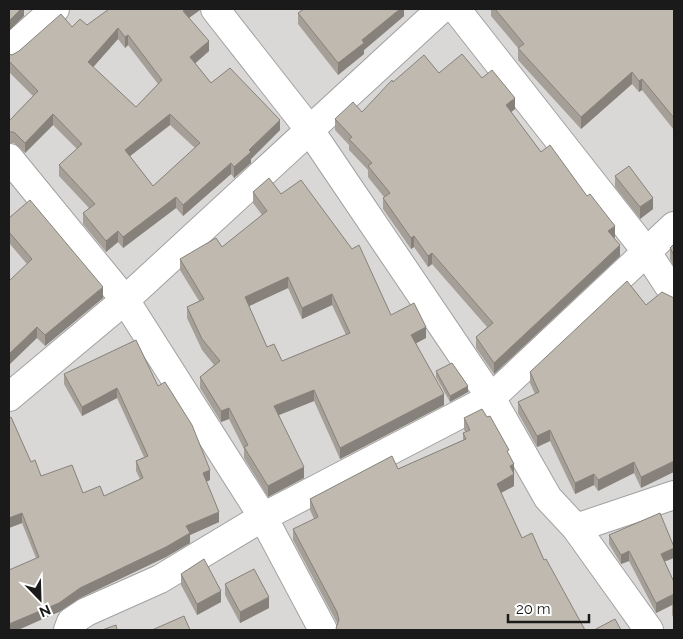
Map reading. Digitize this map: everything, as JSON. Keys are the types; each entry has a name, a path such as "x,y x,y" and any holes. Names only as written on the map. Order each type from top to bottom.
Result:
{"street":[{"path":"9,50 55,9"},
{"path":"215,9 309,129 491,398 548,498 576,528 649,630"},
{"path":"9,397 125,300 441,9"},
{"path":"456,9 646,250 674,294"},
{"path":"9,158 125,300 263,517 323,630"},
{"path":"68,630 71,622 86,612 160,579 263,517 491,398 646,250 674,226"},
{"path":"576,528 674,496"}],"shaded area":[{"path":"9,9 674,9 674,630 9,630"}],"building":[{"path":"9,9 21,9 9,21"},
{"path":"109,9 187,9 183,11 209,41 190,57 211,83 230,68 280,120 249,150 251,152 234,167 231,163 183,205 176,197 123,237 118,231 106,241 83,213 95,204 59,165 82,144 53,114 25,143 14,132 9,132 9,121 38,91 9,61 9,54 12,55 19,51 61,14 72,27 80,19 87,25","holes":["118,28 125,37 128,35 162,80 136,107 88,62","170,114 200,143 153,186 125,150"]},
{"path":"304,9 400,9 362,40 364,43 338,63 298,13"},
{"path":"495,9 674,9 674,118 642,79 639,81 632,72 581,117 518,48 524,44"},
{"path":"462,54 482,78 492,70 515,98 506,105 541,152 550,145 587,196 590,194 615,226 608,231 620,245 494,363 476,337 493,323 432,253 428,256 414,236 411,238 383,198 390,193 368,166 372,163 349,139 352,137 335,119 353,102 362,112 392,80 393,82 424,55 439,73"},
{"path":"629,166 653,198 640,207 615,176"},
{"path":"269,178 281,194 301,180 352,249 359,245 391,315 414,303 426,327 411,335 444,394 340,448 314,390 274,406 304,467 268,486 244,447 248,445 229,408 221,411 200,377 220,361 202,339 187,307 204,299 180,259 216,238 222,247 267,211 253,192","holes":["288,277 302,308 332,294 350,333 282,361 274,344 267,347 245,297"]},
{"path":"30,200 103,287 45,335 37,327 9,354 9,281 32,259 9,232 9,218"},
{"path":"674,244 674,255 670,248"},
{"path":"627,281 646,305 662,292 674,298 674,461 641,477 634,462 598,480 594,474 575,483 550,430 537,436 518,402 539,392 530,372"},
{"path":"136,340 158,386 165,382 192,425 210,470 203,473 219,512 186,526 190,533 166,547 80,588 59,603 9,624 9,570 39,557 22,513 9,518 9,418 11,417 31,462 35,460 41,476 72,465 83,493 100,486 104,496 143,478 136,461 148,456 117,388 82,407 64,374"},
{"path":"452,363 468,386 450,396 436,371"},
{"path":"482,409 487,417 490,416 509,450 507,451 514,464 510,466 514,474 497,484 522,538 532,533 544,560 546,559 585,630 337,630 339,620 337,612 293,529 318,517 310,499 392,456 398,469 466,439 463,433 470,430 464,418"},
{"path":"660,513 674,547 661,554 674,582 674,594 656,603 629,551 621,555 609,535"},
{"path":"204,559 221,591 197,604 181,574"},
{"path":"254,569 269,597 240,612 225,584"},
{"path":"184,616 190,630 152,630"},
{"path":"615,619 621,630 594,630"},
{"path":"116,625 117,630 102,630"}]}
